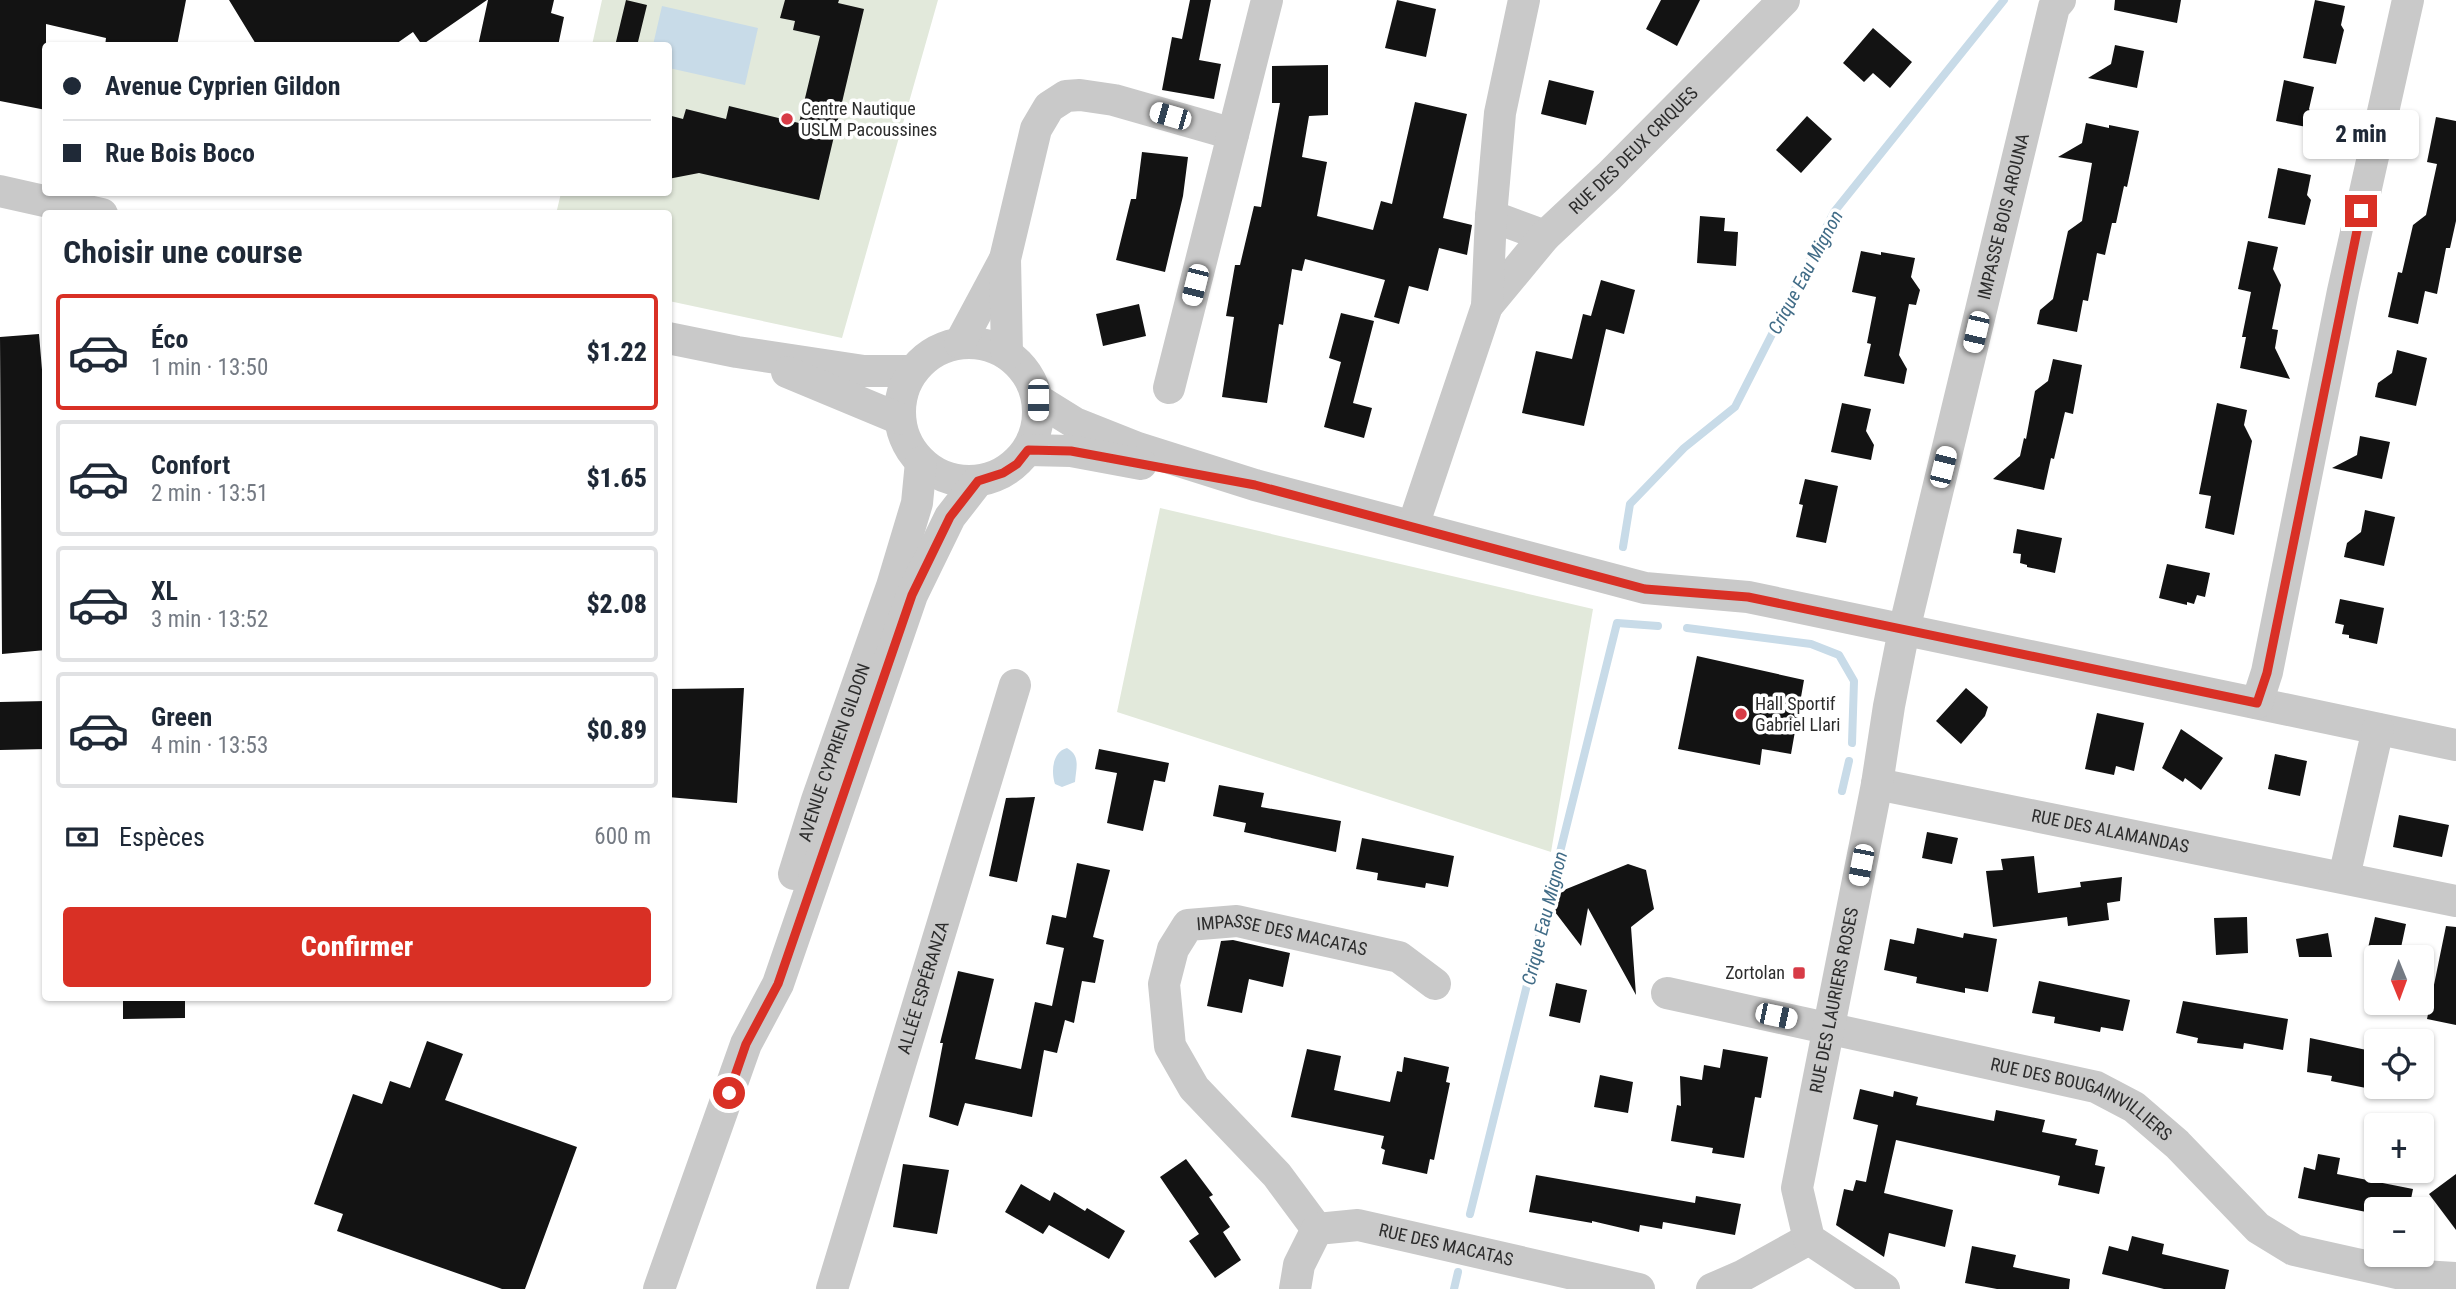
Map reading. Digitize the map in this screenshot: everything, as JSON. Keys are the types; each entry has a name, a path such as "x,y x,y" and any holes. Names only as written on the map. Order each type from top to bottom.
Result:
{"street":[{"path":"1168,388 1267,0"},
{"name":"RUE DES DEUX CRIQUES","path":"1413,526 1487,306 1500,113 1524,0"},
{"name":"RUE DES DEUX CRIQUES","path":"1487,306 1545,236 1609,176 1784,0"},
{"path":"2257,703 2267,673 2343,291 2408,0"},
{"name":"IMPASSE BOIS AROUNA","path":"1903,630 2057,4"},
{"path":"1007,354 1005,259 1036,129 1049,107 1066,96 1080,95 1114,100 1233,134"},
{"path":"0,191 84,210"},
{"path":"1491,216 1545,236"},
{"path":"960,343 1005,259"},
{"path":"672,339 737,352 864,371 913,371"},
{"path":"960,343 979,343 1007,354 1025,370 1034,384 1038,400 1038,424 1028,450 1017,464 1003,473 978,481 952,480 935,473 921,462 907,443 900,419 900,402 913,371 934,353 960,343"},
{"path":"737,352 900,419"},
{"path":"1038,400 1075,423 1138,447 1255,485 1645,589 1748,597 2456,745"},
{"path":"1028,450 1071,451 1255,485"},
{"name":"AVENUE CYPRIEN GILDON","path":"746,1044 757,985 903,550 917,503 921,462"},
{"name":"AVENUE CYPRIEN GILDON","path":"659,1289 746,1044 778,984 912,595 950,517 978,481"},
{"name":"RUE DES LAURIERS ROSES","path":"1809,1239 1797,1188 1877,784 1903,630"},
{"name":"ALLÉE ESPÉRANZA","path":"832,1289 1015,685"},
{"path":"2344,877 2378,729"},
{"name":"RUE DES ALAMANDAS","path":"1877,784 2456,901"},
{"name":"IMPASSE DES MACATAS","path":"1317,1229 1277,1175 1194,1088 1170,1046 1164,984 1173,949 1188,925 1237,921 1399,957 1435,984"},
{"name":"RUE DES BOUGAINVILLIERS","path":"1667,993 2096,1087 2134,1107 2177,1144 2258,1228 2294,1250 2406,1275 2456,1278"},
{"name":"RUE DES MACATAS","path":"1317,1229 1358,1225 1639,1289"},
{"path":"1295,1289 1299,1265 1317,1229"},
{"path":"1712,1289 1742,1276 1809,1239 1884,1289"}],"shaded area":[{"name":"Centre Nautique USLM Pacoussines","path":"602,0 938,0 842,338 672,302 672,210 557,210 560,196 672,196 672,42 593,42"},
{"path":"1160,508 1593,609 1551,852 1117,712"}],"water":[{"path":"662,6 758,28 745,85 672,69 672,42 654,42"},
{"path":"1067,748 1074,755 1077,767 1075,782 1062,787 1055,784 1053,768 1058,754"}],"building":[{"path":"0,0 186,0 178,42 106,42 106,38 46,24 46,42 42,42 42,109 0,101"},
{"path":"229,0 487,0 426,42 420,42 413,32 399,42 255,42"},
{"path":"488,0 554,0 551,13 564,17 559,42 479,42"},
{"path":"626,0 647,5 638,42 616,42"},
{"path":"785,0 839,0 838,3 864,9 819,200 699,173 672,178 672,116 683,119 686,109 726,119 729,106 799,123 820,36 793,30 795,21 780,18"},
{"path":"1190,0 1211,0 1199,60 1221,64 1214,99 1162,90 1172,37 1182,39"},
{"path":"1397,0 1436,9 1426,57 1385,48"},
{"path":"1661,0 1700,0 1677,46 1646,29"},
{"path":"2115,0 2181,0 2177,23 2114,10"},
{"path":"2315,0 2345,6 2341,25 2344,30 2336,64 2303,58"},
{"path":"1873,28 1912,62 1890,88 1873,73 1864,82 1843,63"},
{"path":"2115,45 2144,51 2137,88 2088,78 2111,64"},
{"path":"1328,65 1328,115 1309,116 1302,157 1327,162 1317,216 1373,230 1381,201 1392,204 1415,102 1467,114 1443,218 1472,225 1467,255 1439,248 1428,291 1409,286 1399,324 1374,317 1385,280 1305,259 1302,271 1292,269 1283,325 1279,324 1267,403 1222,397 1234,317 1226,316 1235,265 1240,265 1254,206 1261,207 1280,103 1272,103 1272,66"},
{"path":"1549,80 1594,91 1586,125 1541,114"},
{"path":"2284,80 2314,87 2309,109 2322,130 2276,121"},
{"path":"1807,116 1832,139 1801,173 1776,150"},
{"path":"2436,117 2456,121 2456,221 2450,248 2446,248 2437,294 2425,291 2418,324 2388,317 2398,272 2402,273 2413,225 2426,215 2437,164 2427,162"},
{"path":"2086,123 2139,131 2116,223 2112,223 2105,255 2097,253 2088,301 2083,300 2077,332 2037,324 2040,310 2053,299 2068,231 2082,221 2092,163 2058,157 2082,143"},
{"path":"1142,152 1188,157 1183,196 1165,272 1116,260 1131,199 1136,199"},
{"path":"2278,168 2311,175 2307,195 2311,200 2305,225 2268,218"},
{"path":"1700,216 1725,218 1724,231 1738,232 1736,266 1697,263"},
{"path":"2248,241 2278,247 2273,269 2281,285 2272,329 2278,330 2275,348 2290,379 2240,368 2246,337 2242,337 2251,292 2238,289"},
{"path":"1861,251 1915,258 1911,277 1920,290 1916,305 1909,304 1899,355 1907,369 1904,384 1864,376 1871,344 1867,343 1876,297 1852,292"},
{"path":"1601,280 1635,290 1624,334 1606,329 1584,426 1522,413 1536,351 1572,359 1583,314 1591,316"},
{"path":"1139,304 1146,336 1103,346 1096,314"},
{"path":"1341,313 1374,321 1353,403 1372,408 1364,438 1324,427 1341,362 1329,358"},
{"path":"39,334 42,370 42,650 2,654 0,337"},
{"path":"2397,350 2427,358 2416,406 2375,397 2378,383 2392,373"},
{"path":"2053,359 2082,365 2073,414 2065,412 2044,490 1993,479 2020,456 2035,391 2048,381"},
{"path":"1842,403 1871,409 1866,431 1874,445 1871,460 1831,452"},
{"path":"2217,403 2247,410 2244,425 2252,441 2234,535 2205,528 2211,496 2199,494"},
{"path":"2360,436 2390,442 2382,479 2332,468 2357,455"},
{"path":"1805,479 1838,486 1826,543 1796,537"},
{"path":"2365,510 2395,517 2384,566 2344,557 2347,543 2361,532"},
{"path":"2017,529 2062,538 2055,573 2020,563 2021,554 2013,553"},
{"path":"2167,564 2210,573 2205,597 2197,595 2194,604 2187,602 2187,605 2159,598"},
{"path":"2340,599 2384,608 2377,644 2342,634 2344,625 2335,623"},
{"name":"Hall Sportif Gabriel Llari","path":"1697,656 1804,680 1791,754 1762,749 1760,765 1678,749"},
{"path":"744,688 737,803 672,797 672,689"},
{"path":"1966,688 1988,707 1985,716 1961,744 1936,721"},
{"path":"42,701 42,749 0,750 0,702"},
{"path":"2097,713 2144,723 2134,771 2116,766 2114,775 2085,769"},
{"path":"2181,729 2223,758 2201,790 2185,778 2183,782 2162,768"},
{"path":"1099,749 1169,763 1165,782 1154,780 1143,831 1107,823 1117,773 1095,769"},
{"path":"2275,754 2307,761 2300,796 2268,789"},
{"path":"1219,785 1264,793 1261,807 1341,821 1336,852 1244,832 1246,823 1213,816"},
{"path":"1035,797 1017,882 989,876 1006,798"},
{"path":"2399,815 2449,825 2442,857 2393,847"},
{"path":"1927,832 1958,838 1952,864 1922,858"},
{"path":"1362,838 1454,856 1448,887 1426,883 1425,888 1377,880 1378,873 1356,869"},
{"path":"2034,856 2038,893 2081,887 2080,882 2122,877 2120,901 2107,903 2109,920 2068,926 2067,917 1993,927 1986,871 2003,870 2001,859"},
{"path":"1077,863 1110,870 1093,937 1104,940 1095,983 1082,981 1074,1023 1065,1020 1057,1053 1044,1050 1032,1117 965,1103 958,1126 929,1117 943,1043 940,1043 958,971 994,979 975,1059 1021,1069 1035,1002 1052,1006 1064,948 1046,944 1052,915 1066,918"},
{"path":"1628,864 1646,870 1654,909 1631,927 1636,995 1588,908 1581,946 1555,912 1559,892"},
{"path":"2247,917 2248,953 2216,955 2214,918"},
{"path":"2375,917 2406,924 2402,945 2369,945"},
{"path":"2446,926 2456,927 2456,1025 2427,1019 2428,1015 2434,1015 2434,985"},
{"path":"1917,928 1963,938 1964,933 1997,939 1988,992 1965,988 1965,993 1916,983 1917,977 1884,970 1890,939 1914,944"},
{"path":"2328,933 2332,957 2299,957 2296,939"},
{"path":"1233,940 1290,953 1283,987 1249,979 1242,1013 1207,1006 1221,941"},
{"path":"2039,981 2130,1000 2123,1031 2101,1027 2100,1032 2054,1023 2055,1017 2032,1013"},
{"path":"1556,983 1587,990 1580,1023 1549,1016"},
{"path":"123,1001 185,1001 185,1018 123,1019"},
{"path":"2183,1001 2288,1019 2283,1050 2244,1043 2243,1049 2197,1043 2198,1038 2176,1033"},
{"path":"2310,1038 2364,1049 2364,1088 2331,1081 2332,1076 2307,1072"},
{"path":"427,1041 463,1054 445,1100 577,1147 525,1289 502,1289 337,1231 343,1214 314,1204 353,1094 382,1104 390,1081 410,1088"},
{"path":"1307,1049 1341,1056 1334,1090 1390,1102 1397,1071 1402,1072 1404,1057 1449,1067 1446,1082 1450,1083 1434,1160 1430,1159 1427,1174 1382,1164 1385,1150 1381,1148 1384,1136 1291,1117"},
{"path":"1723,1049 1768,1057 1761,1098 1755,1097 1744,1158 1712,1153 1713,1148 1671,1141 1677,1105 1681,1106 1680,1076 1702,1080 1704,1065 1720,1068"},
{"path":"1600,1075 1633,1082 1628,1113 1594,1107"},
{"path":"1860,1089 1893,1097 1894,1091 1918,1097 1916,1105 1994,1121 1996,1110 2045,1120 2042,1132 2077,1139 2075,1145 2098,1150 2095,1165 2105,1167 2099,1194 2058,1185 2060,1176 1896,1140 1884,1193 1953,1210 1945,1247 1889,1233 1884,1257 1836,1225 1844,1189 1853,1191 1856,1180 1866,1182 1878,1125 1853,1119"},
{"path":"2318,1154 2340,1158 2337,1174 2364,1179 2364,1183 2383,1183 2413,1189 2411,1197 2364,1197 2364,1212 2298,1198 2304,1167 2315,1170"},
{"path":"1186,1159 1213,1195 1209,1197 1230,1227 1223,1232 1241,1260 1215,1278 1189,1241 1199,1234 1160,1177"},
{"path":"903,1164 949,1170 937,1234 893,1227"},
{"path":"2456,1174 2456,1230 2434,1197 2429,1194"},
{"path":"1536,1175 1695,1203 1696,1196 1741,1204 1735,1235 1663,1222 1662,1229 1640,1225 1639,1232 1592,1221 1529,1212"},
{"path":"1021,1184 1050,1201 1054,1192 1125,1231 1109,1259 1049,1225 1043,1234 1005,1212"},
{"path":"2132,1236 2164,1244 2162,1254 2229,1270 2225,1289 2164,1289 2102,1274 2109,1246 2128,1251"},
{"path":"1972,1246 2016,1255 2013,1267 2070,1279 2069,1289 1997,1289 1965,1283"}],"waterway":[{"name":"Crique Eau Mignon","path":"1623,547 1630,504 1684,448 1735,407 1834,212 2004,0"},
{"name":"Crique Eau Mignon","path":"1470,1214 1617,623 1658,626"},
{"path":"1687,628 1811,644 1839,655 1854,681 1852,743"},
{"path":"1842,791 1849,761"},
{"name":"Crique Eau Mignon","path":"1454,1289 1458,1272"}],"place":[{"name":"Centre Nautique USLM Pacoussines","path":"787,119"},
{"name":"Hall Sportif Gabriel Llari","path":"1741,714"},
{"name":"Zortolan","path":"1799,973"}],"route":[{"path":"729,1093 746,1044 778,984 912,595 950,517 978,481 1003,473 1017,464 1028,450 1071,451 1255,485 1645,589 1748,597 2257,703 2267,673 2361,211"}]}
